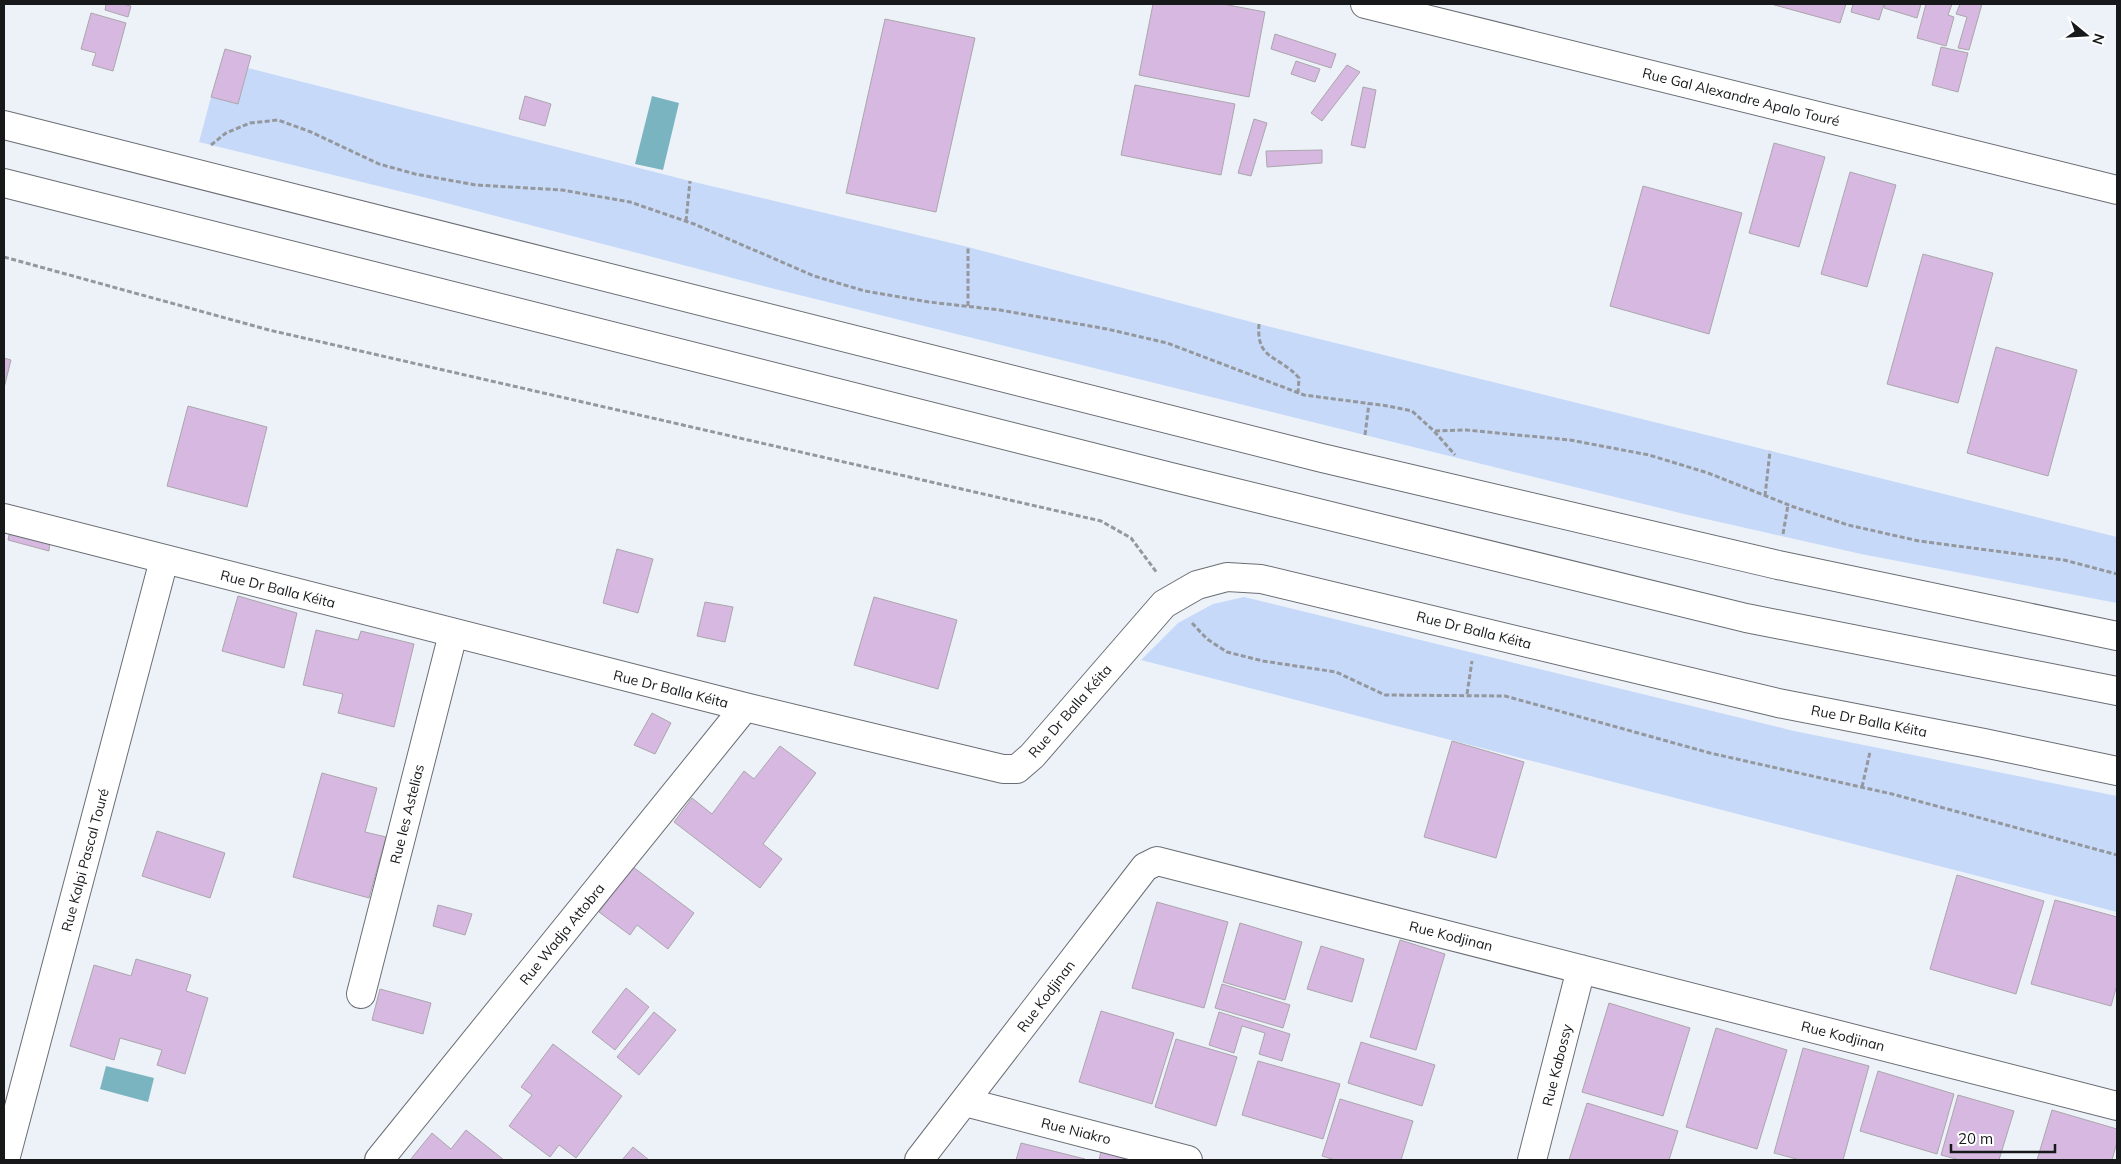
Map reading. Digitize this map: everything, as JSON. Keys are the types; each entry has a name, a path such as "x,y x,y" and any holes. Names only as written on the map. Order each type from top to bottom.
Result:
{"main road":[{"name":"Rue Gal Alexandre Apalo Touré","path":"1365,4 2117,190"},
{"path":"4,125 1322,458 1778,565 2117,636"},
{"path":"4,183 1162,475 1746,618 2117,691"},
{"name":"Rue Dr Balla Kéita","path":"4,518 453,634 1003,769 1017,769 1032,756 1164,604 1197,585 1227,577 1261,579 1778,703 1984,742 2117,771"},
{"name":"Rue Kalpi Pascal Touré","path":"5,1160 164,560"},
{"name":"Rue les Astelias","path":"361,994 453,634"},
{"name":"Rue Wadja Attobra","path":"379,1160 745,707"},
{"name":"Rue Kodjinan","path":"919,1160 1145,867 1157,861 2117,1106"},
{"name":"Rue Kabossy","path":"1532,1160 1581,969"},
{"name":"Rue Niakro","path":"964,1102 1188,1160"}],"path":[{"path":"192,172 210,146 226,133 250,123 278,120 311,132 379,164 415,174 476,185 562,190 630,202 686,221 762,255 822,278 865,291 1107,329 1167,343 1304,396 1388,406 1412,411 1434,431 1460,461"},
{"path":"686,221 690,181"},
{"path":"968,247 968,306"},
{"path":"4,257 269,330 1101,521 1131,538 1175,597 1187,618 1207,639 1227,652 1263,661 1336,672 1386,695 1505,696 1710,754 1892,794 2117,855"},
{"path":"1259,324 1258,338 1262,350 1290,367 1299,378 1298,393"},
{"path":"1434,431 1466,430 1570,440 1640,453 1708,473 1765,496 1848,525 1919,541 2064,560 2117,574"},
{"path":"1765,496 1770,452"}],"shaded area":[{"path":"248,68 690,181 968,247 1259,324 2117,537 2117,603 1861,554 1684,514 771,288 431,199 199,142 211,97 238,104"},
{"path":"652,96 679,103 663,170 635,164"},
{"path":"1244,597 1794,731 2117,796 2117,912 1141,660 1178,623 1213,604"},
{"path":"106,1066 154,1078 148,1102 100,1089"}],"building":[{"path":"106,4 131,6 128,17 105,10"},
{"path":"1153,4 1223,4 1265,12 1249,97 1139,75"},
{"path":"1771,4 1846,4 1840,23"},
{"path":"1853,4 1884,4 1879,20 1851,12"},
{"path":"1885,4 1921,4 1917,18 1884,8"},
{"path":"1926,4 1952,4 1948,15 1954,17 1946,46 1917,38"},
{"path":"1960,4 1982,4 1969,50 1958,48 1967,17 1956,14"},
{"path":"91,13 126,23 113,71 92,65 96,53 81,49"},
{"path":"885,19 975,38 936,212 846,193"},
{"path":"1275,34 1336,54 1331,68 1271,49"},
{"path":"1941,47 1968,53 1958,92 1932,85"},
{"path":"225,49 251,56 238,104 211,97"},
{"path":"1296,61 1320,69 1315,82 1291,74"},
{"path":"1347,65 1360,72 1322,121 1311,113"},
{"path":"1135,85 1235,104 1221,175 1121,155"},
{"path":"1363,87 1376,90 1365,148 1351,145"},
{"path":"525,96 551,104 545,126 519,119"},
{"path":"1254,119 1267,123 1251,176 1238,173"},
{"path":"1774,143 1825,157 1799,247 1749,233"},
{"path":"1322,150 1322,163 1267,167 1266,151"},
{"path":"1850,172 1896,185 1867,287 1821,274"},
{"path":"1643,186 1742,213 1709,334 1610,306"},
{"path":"1923,254 1993,273 1958,403 1887,384"},
{"path":"1996,347 2077,370 2048,476 1967,453"},
{"path":"4,358 11,360 4,388"},
{"path":"188,406 267,427 247,507 167,486"},
{"path":"11,525 50,536 49,551 8,540"},
{"path":"617,549 653,559 638,613 603,603"},
{"path":"238,596 297,613 284,668 222,651"},
{"path":"874,597 957,620 938,689 854,665"},
{"path":"705,602 733,607 725,642 697,636"},
{"path":"316,630 358,640 361,631 414,644 394,727 338,713 343,694 303,685"},
{"path":"652,713 671,723 655,754 634,745"},
{"path":"1452,741 1524,762 1496,858 1424,837"},
{"path":"780,746 816,773 763,844 782,859 760,888 674,822 692,798 712,814 744,771 754,779"},
{"path":"322,773 377,788 365,832 386,837 369,898 293,877"},
{"path":"157,831 225,853 210,898 142,876"},
{"path":"633,867 694,913 668,949 637,925 630,935 599,912"},
{"path":"1957,875 2044,901 2016,994 1930,969"},
{"path":"2055,900 2117,917 2117,985 2111,1006 2031,984"},
{"path":"1157,902 1228,922 1204,1008 1132,988"},
{"path":"438,905 472,914 465,935 433,926"},
{"path":"1240,923 1302,942 1285,1000 1223,982"},
{"path":"1400,940 1445,954 1416,1050 1370,1037"},
{"path":"1321,946 1364,959 1352,1002 1307,989"},
{"path":"136,959 191,975 186,991 208,998 185,1074 157,1065 162,1050 120,1038 114,1060 70,1046 94,965 131,976"},
{"path":"1222,984 1290,1005 1283,1028 1215,1008"},
{"path":"626,988 649,1007 615,1050 592,1032"},
{"path":"380,989 431,1003 423,1034 372,1020"},
{"path":"1609,1003 1690,1028 1663,1116 1582,1092"},
{"path":"1101,1011 1174,1033 1152,1104 1079,1082"},
{"path":"654,1012 676,1030 639,1075 617,1057"},
{"path":"1219,1012 1290,1034 1282,1061 1259,1054 1265,1033 1242,1026 1234,1053 1209,1045"},
{"path":"1716,1028 1787,1050 1757,1149 1686,1127"},
{"path":"1176,1039 1237,1057 1216,1126 1155,1107"},
{"path":"1361,1042 1435,1065 1422,1106 1348,1083"},
{"path":"553,1044 622,1096 576,1158 559,1145 550,1157 509,1126 532,1095 521,1087"},
{"path":"1803,1048 1869,1066 1843,1160 1800,1160 1774,1153"},
{"path":"1258,1061 1340,1084 1323,1139 1242,1115"},
{"path":"1878,1071 1954,1094 1937,1154 1860,1131"},
{"path":"1958,1095 2014,1111 1999,1160 1960,1160 1941,1155"},
{"path":"1340,1099 1413,1121 1401,1160 1335,1160 1322,1156"},
{"path":"1587,1103 1678,1131 1669,1160 1569,1160"},
{"path":"2052,1110 2117,1129 2117,1142 2112,1160 2037,1160"},
{"path":"466,1130 504,1160 410,1160 432,1133 451,1149"},
{"path":"1021,1143 1085,1159 1085,1160 1016,1160"},
{"path":"633,1147 649,1160 622,1160"},
{"path":"1101,1152 1135,1160 1099,1160"}]}
